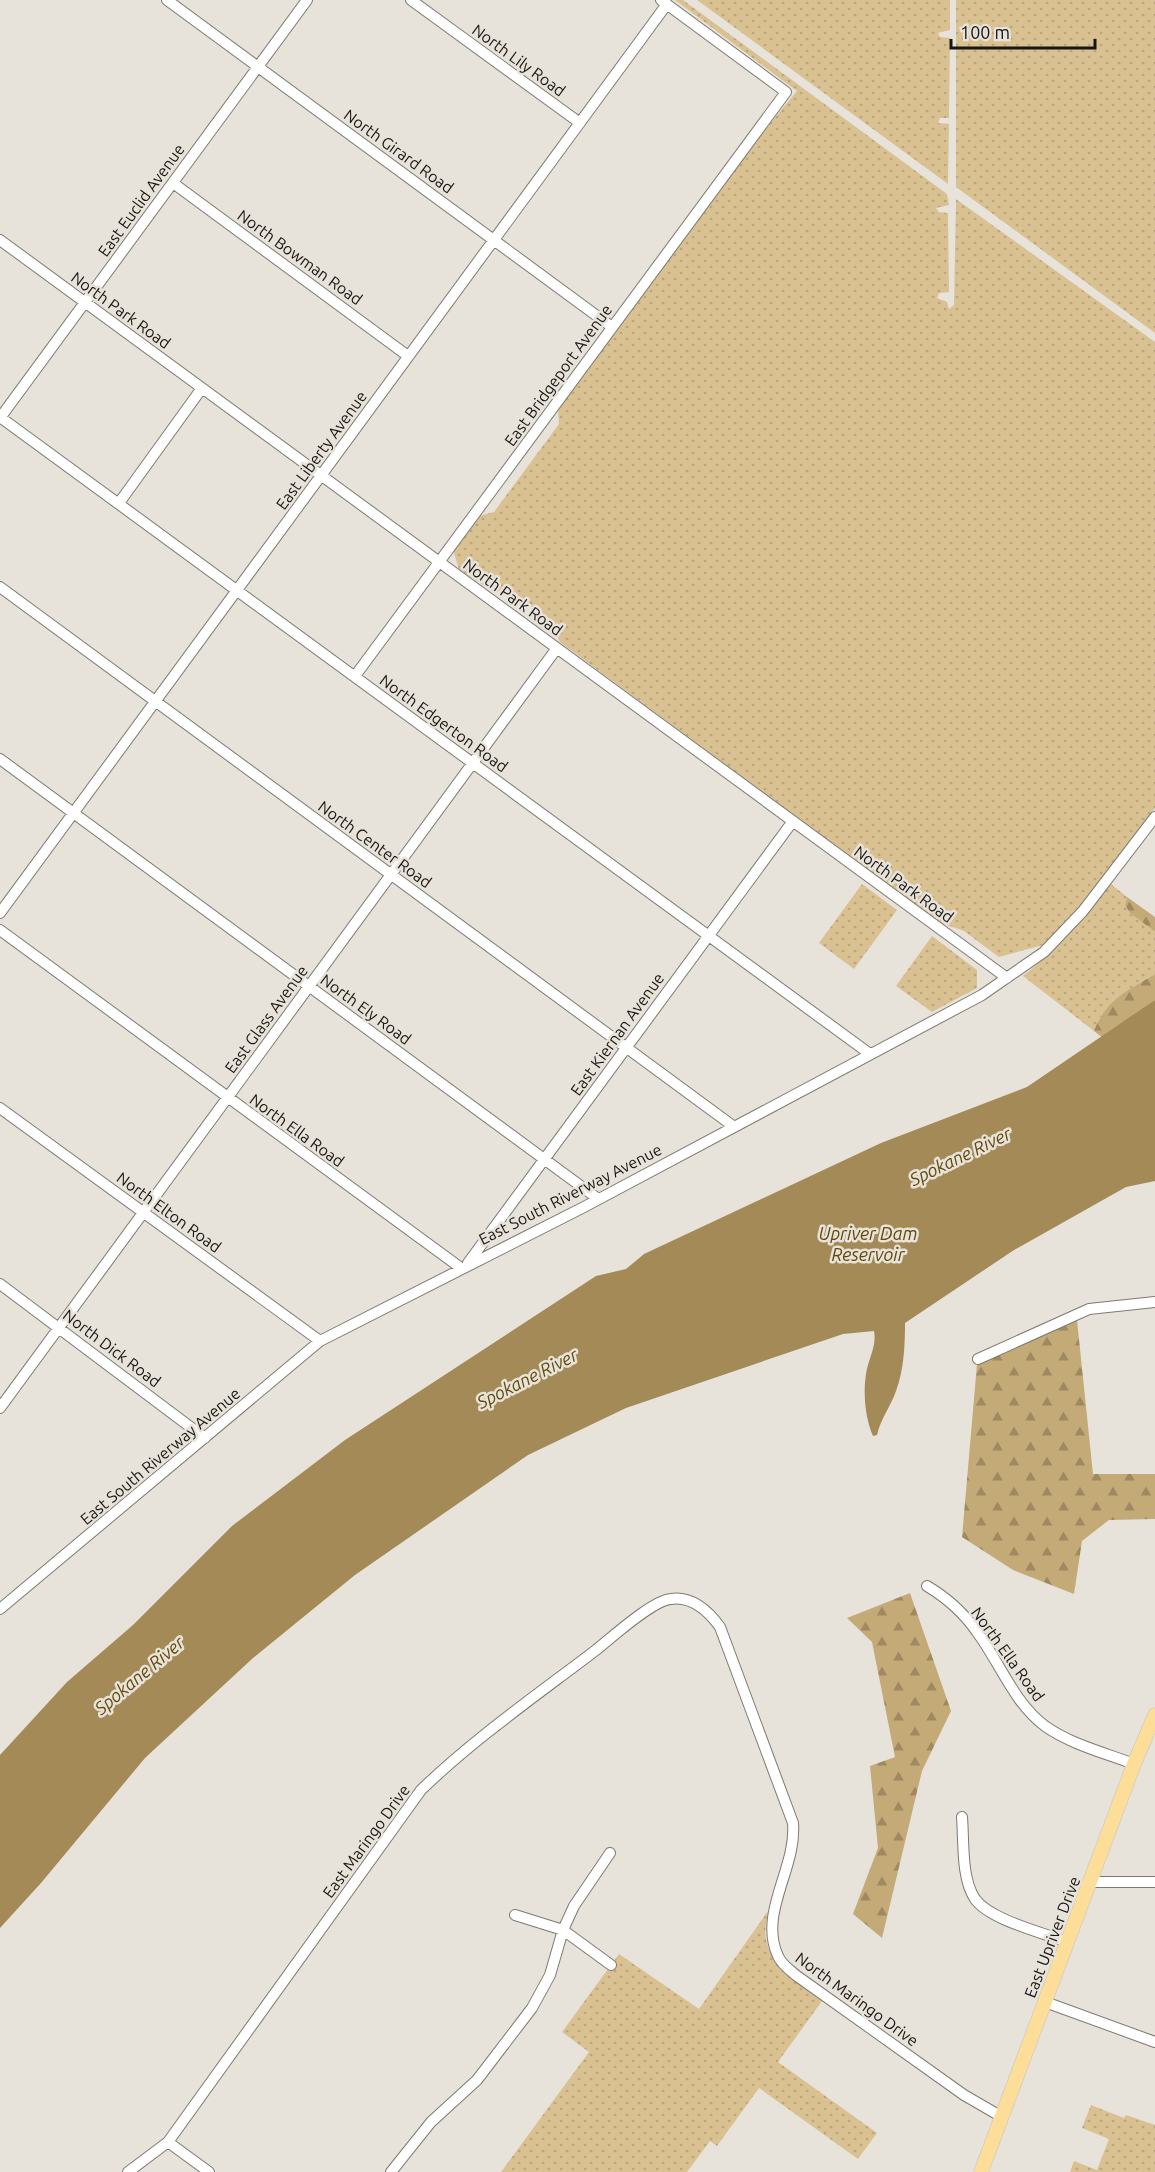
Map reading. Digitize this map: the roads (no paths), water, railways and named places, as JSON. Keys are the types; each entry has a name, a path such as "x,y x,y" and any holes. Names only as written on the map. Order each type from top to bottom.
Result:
{"main road":[{"name":"East Upriver Drive","path":"981,2172 1134,1764 1151,1734 1155,1715"}],"street":[{"name":"North Girard Road","path":"167,0 612,327"},
{"name":"East Euclid Avenue","path":"0,417 307,0"},
{"name":"North Lily Road","path":"411,0 580,123"},
{"name":"East Liberty Avenue","path":"0,913 580,123 664,2"},
{"name":"East Bridgeport Avenue","path":"355,676 786,92 664,2"},
{"name":"North Bowman Road","path":"173,183 408,356"},
{"name":"North Park Road","path":"0,240 1007,978"},
{"path":"119,504 202,388"},
{"name":"North Edgerton Road","path":"0,417 870,1054"},
{"name":"North Center Road","path":"0,586 733,1126"},
{"name":"East Glass Avenue","path":"0,1408 557,648"},
{"name":"North Ely Road","path":"0,759 597,1198"},
{"name":"East South Riverway Avenue","path":"0,1609 320,1341 982,995 1007,978 1044,952 1075,919 1155,817"},
{"name":"East Kiernan Avenue","path":"464,1267 793,821"},
{"name":"North Ella Road","path":"0,930 464,1267"},
{"name":"North Elton Road","path":"0,1108 320,1341"},
{"name":"North Dick Road","path":"0,1284 205,1438"},
{"path":"978,1359 1089,1309 1155,1302"},
{"name":"North Ella Road","path":"927,1586 949,1600 977,1631 1026,1708 1045,1726 1070,1739 1134,1764"},
{"name":"East Maringo Drive","path":"128,2172 168,2142 421,1790 451,1761 648,1609 670,1599 691,1602"},
{"name":"North Maringo Drive","path":"691,1602 709,1612 720,1627 793,1823 795,1842 774,1910 772,1934 778,1958 797,1976 964,2095 1002,2116"},
{"path":"962,1817 968,1878 976,1899 998,1916 1068,1942"},
{"path":"391,2172 431,2122 477,2080 532,2008 550,1975 563,1930 578,1898 610,1853"},
{"path":"1090,1882 1155,1882"},
{"path":"515,1915 563,1930 611,1965"},
{"path":"1045,2002 1155,2043"},
{"path":"168,2142 209,2172"}],"water":[{"name":"Upriver Dam Reservoir","path":"1155,1000 1155,1181 1126,1187 1014,1250 905,1323 899,1383 877,1435 873,1436 870,1429 865,1397 866,1374 873,1348 874,1331 843,1334 626,1408 528,1455 355,1575 253,1658 145,1758 41,1883 0,1928 0,1755 67,1682 133,1625 232,1526 345,1440 596,1276 626,1269 644,1254 881,1143 1027,1087"}],"water label":[{"name":"Spokane River","path":"960,1156"},
{"name":"Spokane River","path":"527,1378"},
{"name":"Spokane River","path":"139,1675"}]}
